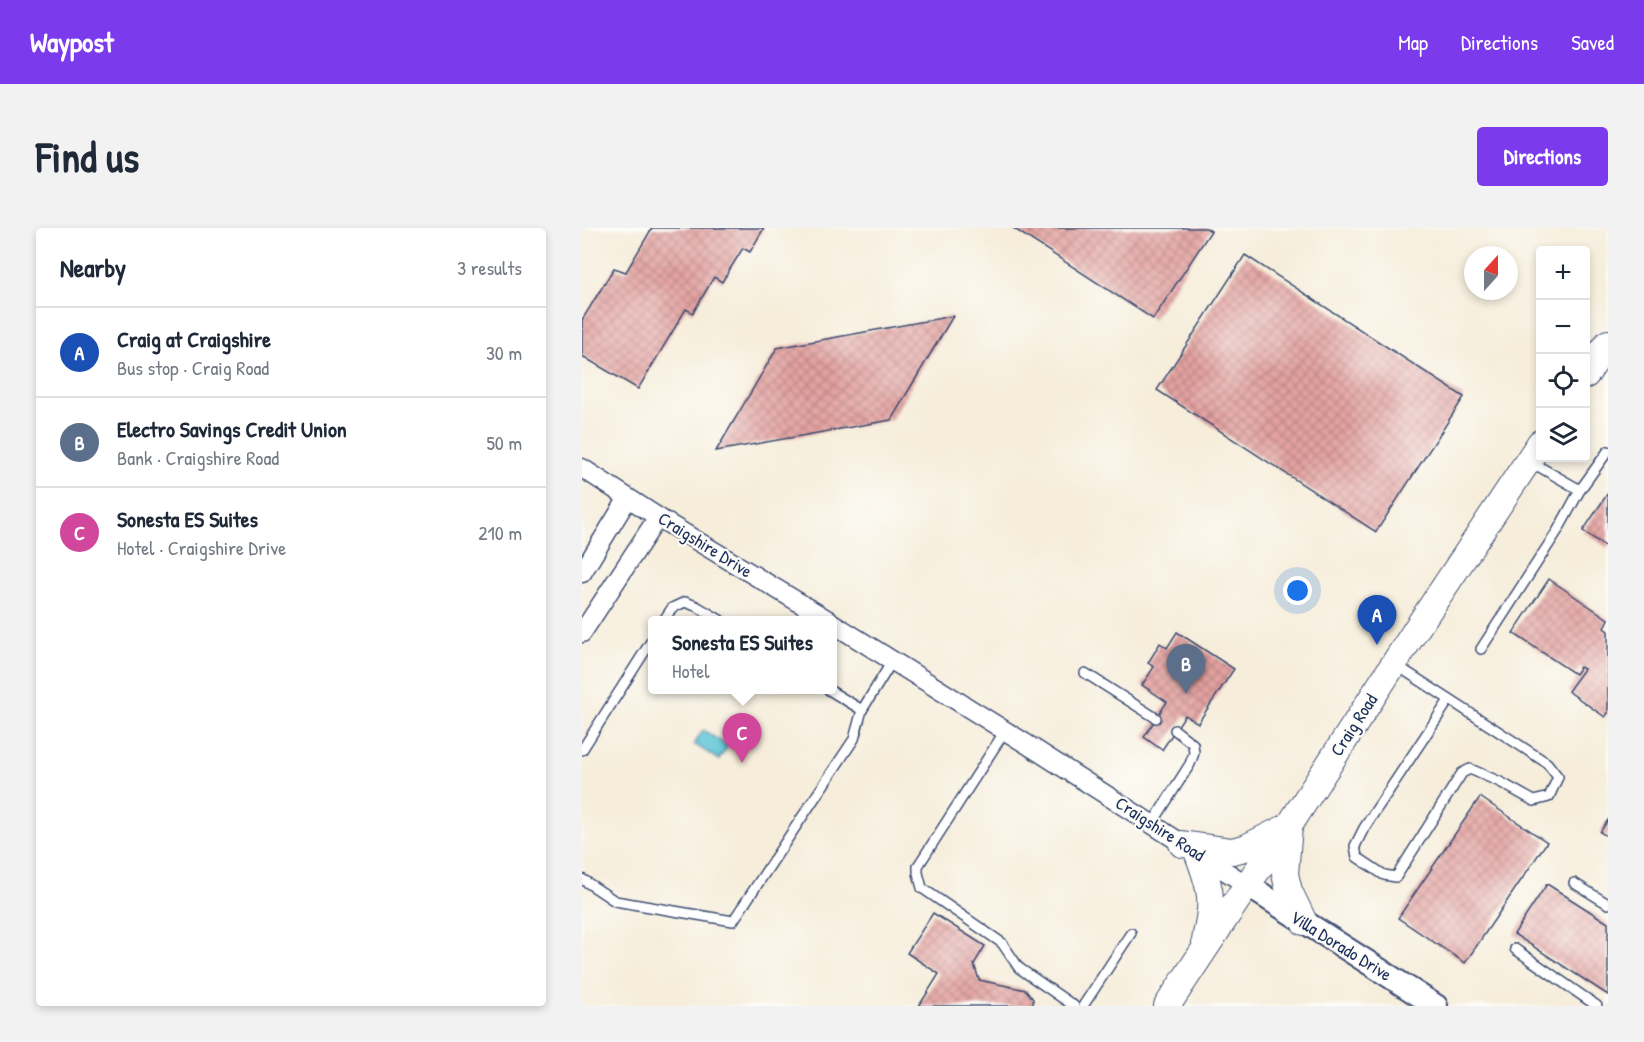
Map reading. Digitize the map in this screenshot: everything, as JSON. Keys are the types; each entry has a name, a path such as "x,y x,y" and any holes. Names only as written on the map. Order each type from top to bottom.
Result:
{"main road":[{"path":"1590,369 1608,343"},
{"name":"Craig Road","path":"1167,1006 1535,452"},
{"path":"1190,849 1232,851 1245,848 1288,826"},
{"path":"1288,826 1285,874 1289,891 1304,922"},
{"path":"1190,849 1207,878 1210,897 1203,951"}],"street":[{"name":"Craigshire Drive","path":"582,468 820,616"},
{"path":"582,573 628,498"},
{"path":"582,633 658,517"},
{"path":"837,626 1005,731"},
{"name":"Craigshire Road","path":"1005,731 1246,885"},
{"name":"Villa Dorado Drive","path":"1246,885 1436,1006"}],"lane":[{"path":"1481,649 1558,530 1580,490 1608,451"},
{"path":"1535,452 1580,490"},
{"path":"667,616 672,608 685,602 712,616"},
{"path":"582,750 648,646"},
{"path":"582,879 615,901 733,921 854,739 862,710 893,660"},
{"path":"1394,664 1547,763 1557,777 1550,797 1534,801 1470,769 1462,774 1396,878 1384,875 1357,857 1355,846 1364,828 1449,700"},
{"path":"1086,673 1156,718"},
{"path":"836,694 862,710"},
{"path":"1152,825 1190,764 1194,753 1193,744 1175,730"},
{"path":"1005,731 918,866 918,873 922,888 1002,943 1018,968 1074,1006"},
{"path":"1574,883 1608,904"},
{"path":"1083,1006 1131,933"},
{"path":"1515,949 1597,1006"}],"water":[{"path":"703,730 728,746 719,760 694,744"}],"building":[{"path":"652,228 764,228 750,252 743,248 722,282 714,277 693,313 686,309 638,389 582,356 582,320 614,268 626,272"},
{"path":"1013,228 1206,228 1211,231 1153,319"},
{"path":"1245,255 1464,397 1376,532 1157,390"},
{"path":"953,316 891,420 716,451 777,348"},
{"path":"1608,493 1608,548 1583,531"},
{"path":"1549,579 1608,619 1604,628 1608,631 1608,713 1605,717 1568,691 1584,669 1580,667 1575,674 1513,633"},
{"path":"1177,632 1234,669 1198,723 1185,715 1162,750 1144,737 1167,702 1142,685 1154,667 1148,663 1160,643 1167,648"},
{"path":"1480,797 1547,842 1465,963 1398,918"},
{"path":"1608,820 1608,837 1600,832"},
{"path":"1547,884 1608,923 1608,995 1514,934"},
{"path":"933,913 985,946 974,964 979,980 1026,990 1033,999 1033,1006 919,1006 939,974 907,953"}],"place":[{"name":"Craig at Craigshire","path":"1377,645"},
{"name":"Electro Savings Credit Union","path":"1186,694"},
{"name":"Sonesta ES Suites","path":"742,763"}]}
